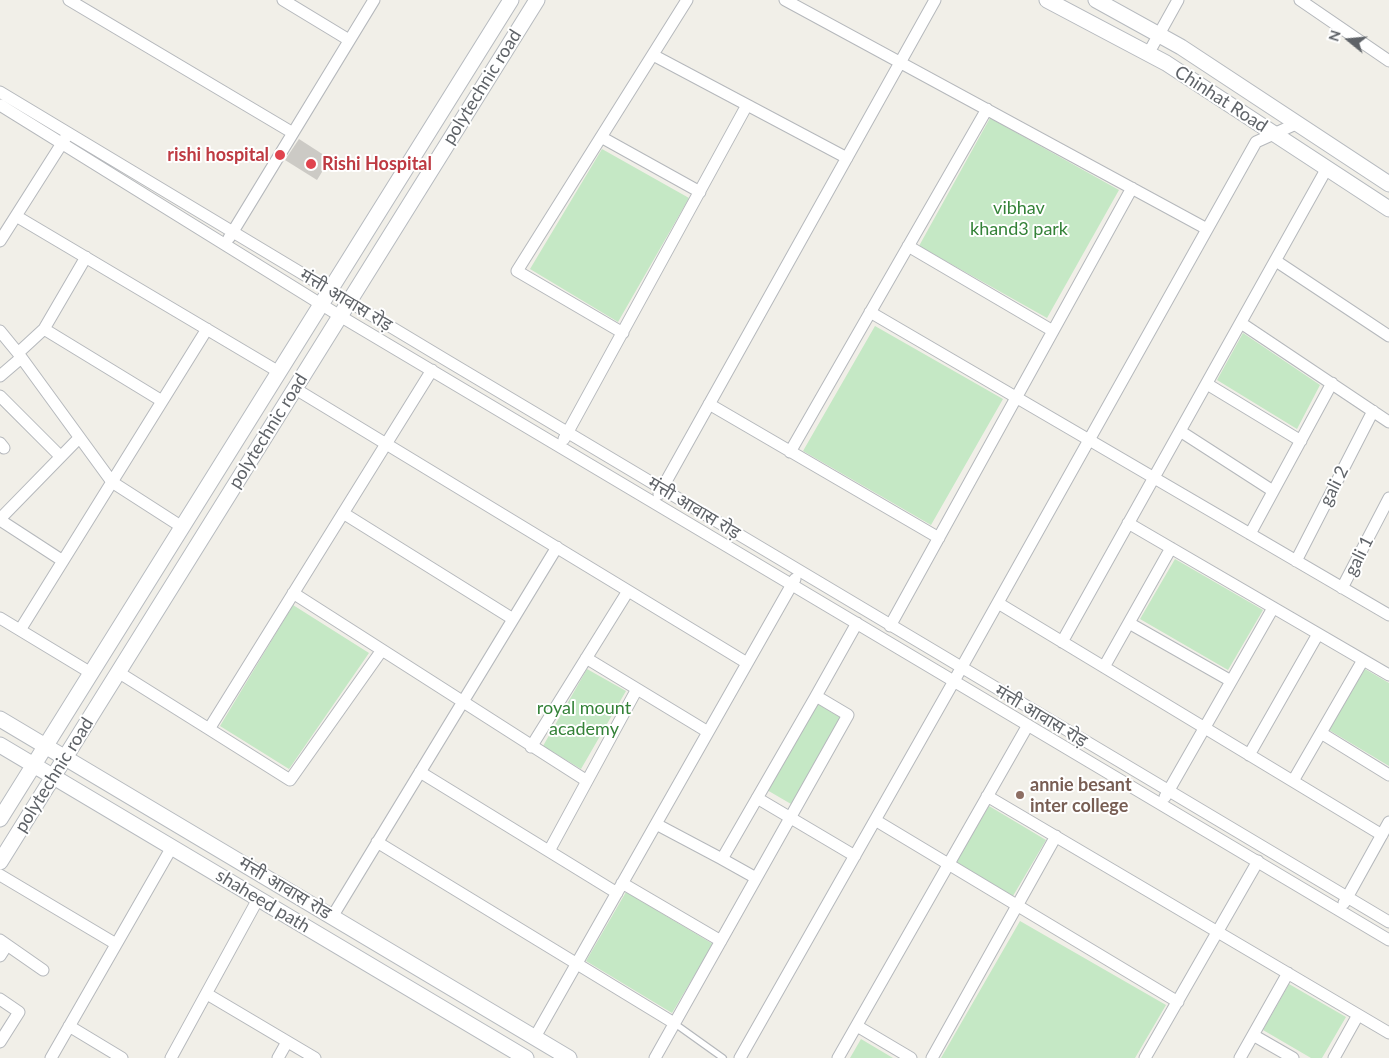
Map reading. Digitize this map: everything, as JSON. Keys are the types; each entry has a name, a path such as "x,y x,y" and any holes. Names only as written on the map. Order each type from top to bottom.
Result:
{"street":[{"path":"69,0 293,133"},
{"path":"283,0 349,40"},
{"path":"225,244 374,0"},
{"path":"0,819 511,0"},
{"name":"polytechnic road","path":"0,862 537,0"},
{"path":"623,333 517,271 687,0"},
{"path":"785,0 1207,229"},
{"path":"654,502 935,0"},
{"name":"Chinhat Road","path":"1047,0 1148,54 1274,133 1389,209"},
{"path":"1096,0 1159,34 1389,184"},
{"path":"1148,54 1178,0"},
{"path":"1300,0 1389,61"},
{"path":"652,55 847,158"},
{"name":"मंत्ती आवास रोड़","path":"0,92 66,138 233,232 890,626 1389,922"},
{"path":"0,105 66,138 225,244 340,316 1389,940"},
{"path":"558,446 569,434 747,105"},
{"path":"790,452 987,109"},
{"path":"744,1057 1256,142 1298,124"},
{"path":"601,137 700,192"},
{"path":"0,241 66,138"},
{"path":"1062,642 1327,168"},
{"path":"890,626 1132,188"},
{"path":"16,216 279,372"},
{"path":"908,246 1053,331"},
{"path":"0,376 44,329 86,257"},
{"path":"1276,261 1389,336"},
{"path":"870,312 1388,613"},
{"path":"1241,322 1389,422"},
{"path":"44,329 162,401"},
{"path":"20,630 207,329"},
{"path":"2,338 20,355 112,482 182,527"},
{"path":"209,729 432,370"},
{"path":"1207,384 1301,440"},
{"path":"1250,534 1332,384"},
{"path":"294,388 747,663"},
{"path":"0,396 60,456"},
{"path":"709,404 938,538"},
{"name":"gali 2","path":"1296,561 1373,411"},
{"path":"1180,431 1273,491"},
{"path":"63,561 0,520 79,438"},
{"name":"gali 1","path":"1342,588 1389,498"},
{"path":"343,513 513,619"},
{"path":"1128,523 1389,675"},
{"path":"332,917 557,547"},
{"path":"1104,667 1172,548"},
{"path":"534,1037 799,571"},
{"path":"531,747 628,590"},
{"path":"293,593 531,747 587,781"},
{"path":"998,603 1382,835"},
{"path":"1161,804 1273,608"},
{"path":"0,618 91,673"},
{"path":"722,860 857,623"},
{"path":"1129,623 1231,682"},
{"path":"1249,755 1318,634"},
{"path":"118,672 290,780 382,650"},
{"path":"586,658 708,732"},
{"path":"1293,781 1363,660"},
{"path":"549,851 637,689"},
{"path":"655,1058 848,714 816,696"},
{"name":"मंत्ती आवास रोड","path":"0,719 570,1058"},
{"path":"838,1058 1028,725"},
{"path":"1321,733 1389,775"},
{"name":"shaheed path","path":"0,745 515,1055"},
{"path":"420,772 549,851 720,941"},
{"path":"987,796 1389,1033"},
{"path":"757,798 855,856"},
{"path":"875,820 1178,1002"},
{"path":"1341,911 1346,897 1389,822"},
{"path":"656,824 756,878"},
{"path":"932,1058 1056,836"},
{"path":"377,842 674,1024"},
{"path":"51,1058 172,847"},
{"path":"1145,1058 1258,862"},
{"path":"0,875 116,944"},
{"path":"170,1058 258,899"},
{"path":"0,956 4,943 44,970"},
{"path":"1240,1058 1288,973"},
{"path":"207,994 315,1058"},
{"path":"0,999 19,1012 0,1042"},
{"path":"1334,1058 1358,1015"},
{"path":"70,1026 122,1058"},
{"path":"857,1026 911,1058"},
{"path":"1253,1035 1293,1058"},
{"path":"278,1058 287,1042"}],"lane":[{"path":"674,1024 722,1058"}],"green space":[{"name":"vibhav khand3 park","path":"990,118 1119,190 1047,318 919,246"},
{"path":"602,149 689,198 618,322 530,269"},
{"path":"875,326 1003,399 931,525 803,451"},
{"path":"1243,333 1320,385 1297,429 1217,380"},
{"path":"1175,559 1263,610 1228,670 1140,619"},
{"path":"293,605 369,653 289,769 220,726"},
{"name":"royal mount academy","path":"587,669 626,691 581,769 543,746"},
{"path":"1365,669 1389,683 1389,766 1329,730"},
{"path":"818,704 841,718 791,804 767,790"},
{"path":"989,806 1046,840 1013,896 956,862"},
{"path":"626,892 713,944 672,1013 586,961"},
{"path":"1020,921 1166,1005 1135,1058 941,1058"},
{"path":"1289,984 1346,1017 1322,1058 1311,1058 1263,1030"},
{"path":"861,1039 893,1058 850,1058"}],"building":[{"path":"299,139 330,159 317,180 285,160"}],"place":[{"name":"rishi hospital","path":"280,155"},
{"name":"Rishi Hospital","path":"311,164"},
{"name":"annie besant inter college","path":"1020,795"}]}
